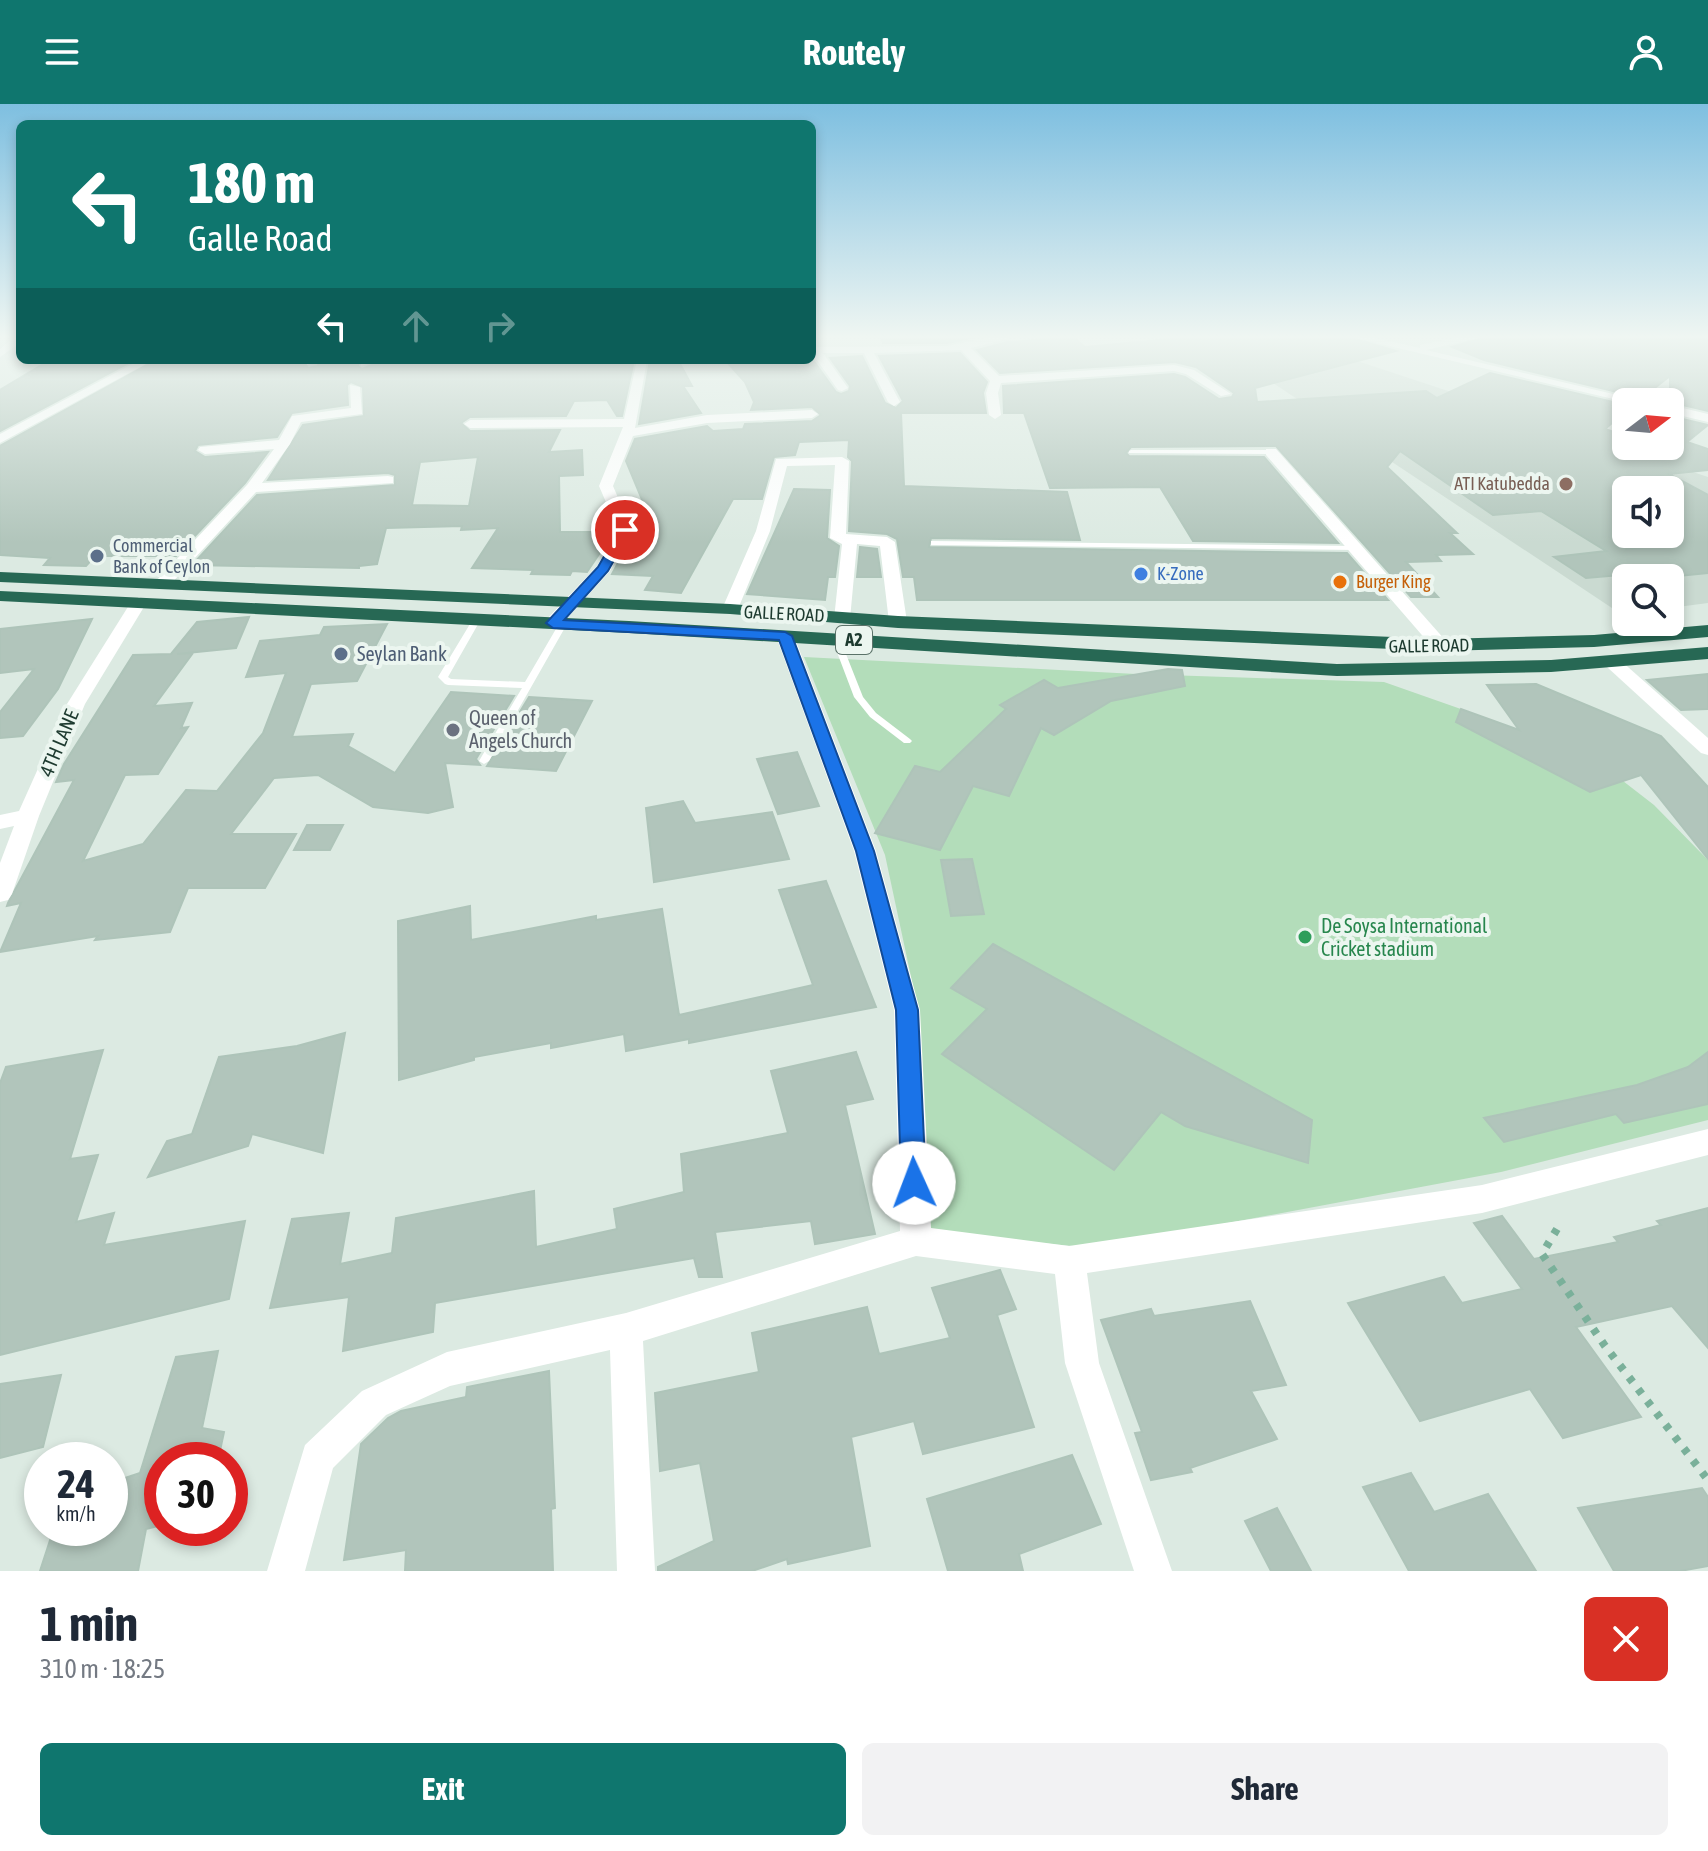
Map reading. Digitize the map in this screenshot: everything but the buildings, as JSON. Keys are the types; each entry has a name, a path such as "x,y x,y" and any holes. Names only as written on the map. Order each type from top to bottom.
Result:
{"highway":[{"name":"GALLE ROAD","path":"0,577 730,609 875,621 1440,645 1594,641 1708,631"},
{"name":"GALLE ROAD","path":"0,596 785,636 1337,670 1613,663 1708,653"},
{"path":"868,641 875,621"}],"street":[{"path":"0,439 63,405"},
{"path":"162,584 252,488 284,444 296,419 358,411 357,405"},
{"path":"558,624 570,602 604,568 625,530 606,486 628,428 633,405"},
{"path":"994,405 995,415"},
{"path":"1684,412 1708,418"},
{"path":"470,424 628,428 707,419 812,414"},
{"path":"205,450 284,444"},
{"path":"1271,452 1440,645"},
{"path":"730,609 763,531 781,462 842,461 838,538"},
{"path":"252,488 388,480"},
{"path":"838,538 850,542 842,619"},
{"path":"838,538 887,542 898,622"},
{"name":"4TH LANE","path":"0,894 28,816 76,704 139,602"},
{"path":"785,636 865,851 907,1010 916,1241"},
{"path":"1613,663 1708,749"},
{"path":"0,822 28,816"},
{"path":"286,1571 318,1458 374,1403 447,1369 626,1330 916,1241 1069,1261 1482,1199 1708,1142"},
{"path":"1069,1261 1082,1363 1153,1571"},
{"path":"626,1330 636,1571"}],"lane":[{"path":"1131,452 1271,452"},
{"path":"934,543 1357,548"},
{"path":"477,619 443,677 448,682 528,685"},
{"path":"484,761 528,685 558,624"},
{"path":"836,639 859,697 873,715 907,741"}],"path":[{"path":"1557,1229 1542,1254 1605,1346 1708,1480"}],"shaded area":[{"name":"ATI Katubedda","path":"1307,405 1492,405 1612,445 1612,460 1657,460 1708,477 1708,603 1684,606 1684,564 1612,564 1612,608"}],"green space":[{"name":"De Soysa International Cricket stadium","path":"804,657 1136,674 1384,682 1495,721 1623,781 1654,805 1708,860 1708,1120 1501,1172 1094,1248 930,1233 919,1014 885,855"}],"place":[{"name":"ATI Katubedda","path":"1566,484"},
{"name":"Commercial Bank of Ceylon","path":"97,556"},
{"name":"K-Zone","path":"1141,574"},
{"name":"Burger King","path":"1340,582"},
{"name":"Seylan Bank","path":"341,654"},
{"name":"Queen of Angels Church","path":"453,730"},
{"name":"De Soysa International Cricket stadium","path":"1305,937"}],"route":[{"path":"625,530 604,568 553,623 785,636 865,851 907,1010 914,1183"}]}
